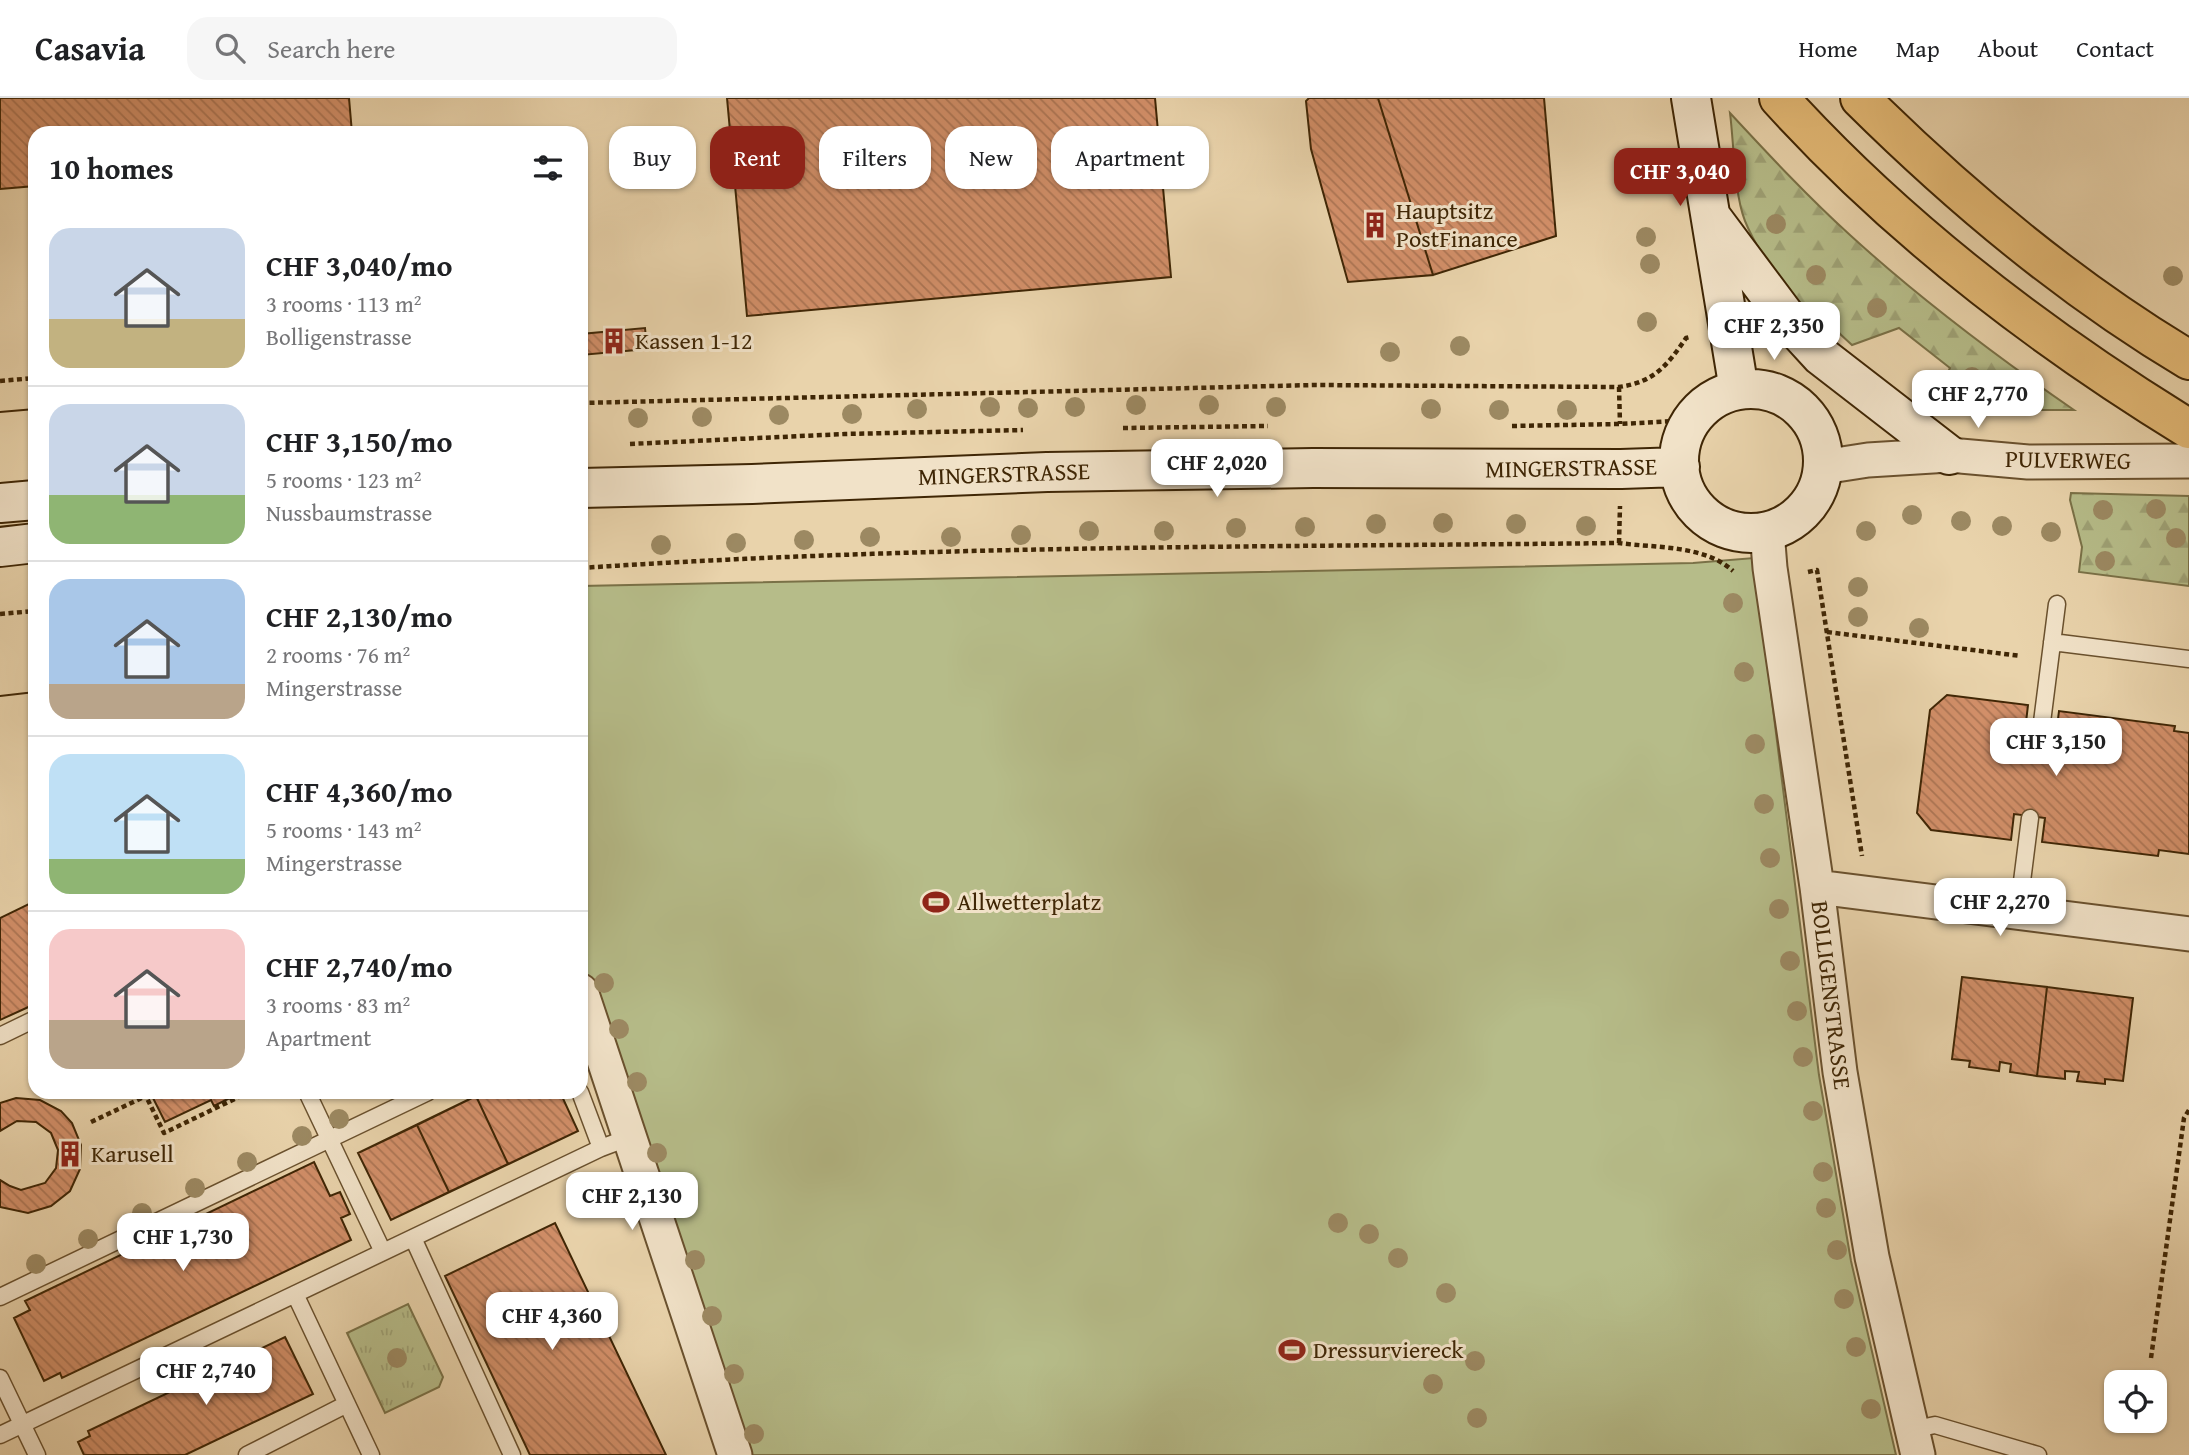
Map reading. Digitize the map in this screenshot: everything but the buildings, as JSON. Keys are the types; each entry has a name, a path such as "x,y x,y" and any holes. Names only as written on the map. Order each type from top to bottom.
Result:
{"highway":[{"path":"1779,98 1877,196 1959,269 2042,333 2133,395 2189,429"},
{"path":"1860,98 1915,152 1993,221 2077,285 2189,360"}],"main road":[{"path":"1691,98 1739,390"},
{"path":"1712,218 1789,321 1821,356 1949,455"},
{"path":"1739,390 1770,392 1790,400 1798,406 1818,433 1822,447 1823,467 1816,492 1801,513 1791,521 1767,531 1735,531 1706,517 1686,491 1680,467 1684,437 1698,413 1721,396 1739,390"},
{"name":"MINGERSTRASSE","path":"588,488 1047,472 1680,467"},
{"path":"0,503 28,501"},
{"path":"0,547 28,544"}],"street":[{"name":"PULVERWEG","path":"1823,467 1868,460 1949,455 2028,462 2189,461"},
{"name":"BOLLIGENSTRASSE","path":"1767,531 1840,1072 1872,1257 1915,1442"},
{"path":"1817,887 2189,934"},
{"path":"588,1022 615,1143 735,1455"}],"lane":[{"path":"2041,730 2057,604"},
{"path":"2052,642 2189,659"},
{"path":"2018,913 2030,818"},
{"path":"0,1036 28,1022"},
{"path":"310,1099 383,1252"},
{"path":"0,1297 413,1099"},
{"path":"0,1434 615,1143 585,1099"},
{"path":"413,1238 512,1455"},
{"path":"295,1294 371,1455"},
{"path":"0,1378 37,1455"},
{"path":"247,1455 347,1404"},
{"path":"1915,1442 1936,1425 2038,1455"}],"path":[{"path":"588,403 1315,386 1619,387 1635,384 1654,375 1670,362 1686,338 1693,337"},
{"path":"0,381 28,379"},
{"path":"588,568 745,557 1035,549 1619,543 1698,553 1725,564 1734,572"},
{"path":"1806,572 1817,570 1860,849 1869,867 1878,872 1876,895"},
{"path":"0,614 28,612"},
{"path":"1828,632 2050,659"},
{"path":"91,1122 135,1099"},
{"path":"147,1099 164,1133 234,1099"},
{"path":"2151,1359 2184,1118 2189,1110"}],"green space":[{"path":"1730,113 1834,221 1877,259 1959,326 2074,410 1992,410 1964,405 1938,393 1950,368 1899,328 1852,345 1812,308 1799,310 1763,256 1741,210"},
{"path":"2071,493 2189,496 2189,586 2079,572 2082,547 2070,500"},
{"path":"1754,558 1819,1075 1851,1261 1896,1455 739,1455 588,999 588,586 1693,563"},
{"path":"408,1304 443,1377 439,1387 385,1413 347,1333"}],"tram line":[{"path":"0,412 28,410"},
{"path":"0,696 28,693"}],"place":[{"name":"Hauptsitz PostFinance","path":"1375,225"},
{"name":"Kassen 1-12","path":"614,341"},
{"name":"Allwetterplatz","path":"936,902"},
{"name":"Karusell","path":"70,1154"},
{"name":"Dressurviereck","path":"1292,1350"}]}
